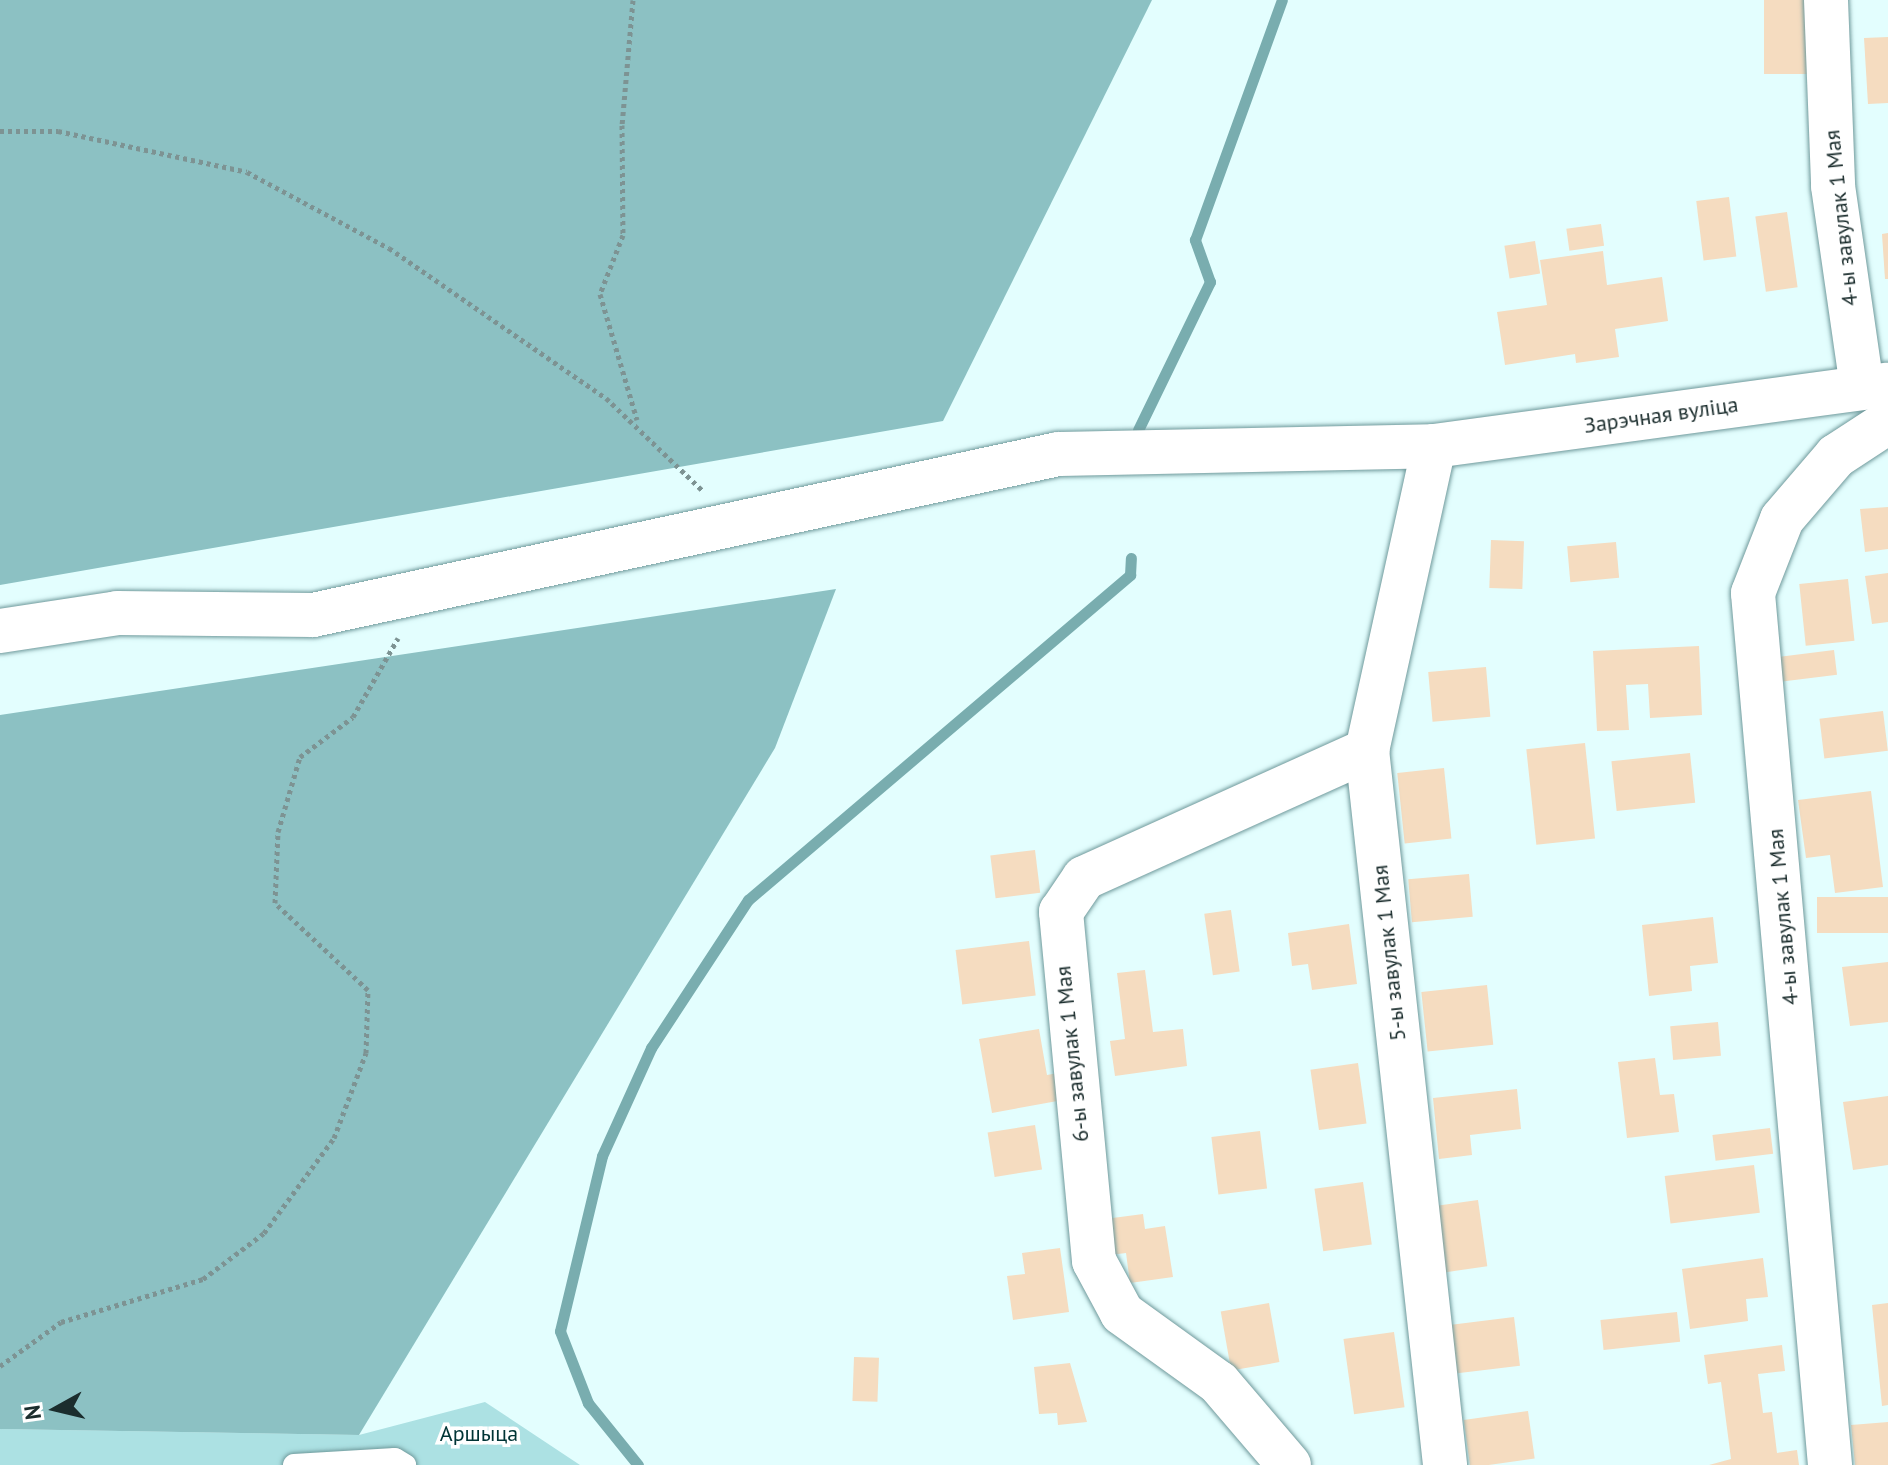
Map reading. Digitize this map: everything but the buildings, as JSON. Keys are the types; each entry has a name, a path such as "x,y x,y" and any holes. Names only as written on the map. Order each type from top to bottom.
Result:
{"street":[{"name":"4-ы завулак 1 Мая","path":"1826,0 1833,186 1875,386"},
{"name":"Зарэчная вуліца","path":"0,631 117,613 313,615 422,595 747,516 1058,454 1434,446 1875,386"},
{"name":"4-ы завулак 1 Мая","path":"1830,1465 1753,593 1782,519 1836,456 1888,422"},
{"name":"5-ы завулак 1 Мая","path":"1434,446 1367,750 1445,1465"},
{"name":"6-ы завулак 1 Мая","path":"1289,1465 1219,1383 1122,1313 1094,1261 1061,912 1084,878 1367,750"}],"lane":[{"path":"294,1465 395,1459 405,1465"}],"path":[{"path":"633,0 622,125 623,235 600,294 637,421"},
{"path":"0,131 58,131 247,172 389,248 637,421 715,501 747,516"},
{"path":"0,1366 61,1322 203,1279 264,1233 334,1138 366,1053 368,990 275,903 278,832 300,757 353,717 422,595"}],"green space":[{"name":"Аршыца","path":"485,1402 580,1465 0,1465 0,1429 359,1435"}],"shaded area":[{"path":"0,0 1152,0 943,421 0,585"},
{"path":"836,589 775,748 359,1435 0,1429 0,715"}],"waterway":[{"path":"1138,430 1210,282 1195,240 1282,0"},
{"path":"638,1465 588,1403 560,1331 602,1156 651,1048 748,900 1130,575 1131,558"}]}
